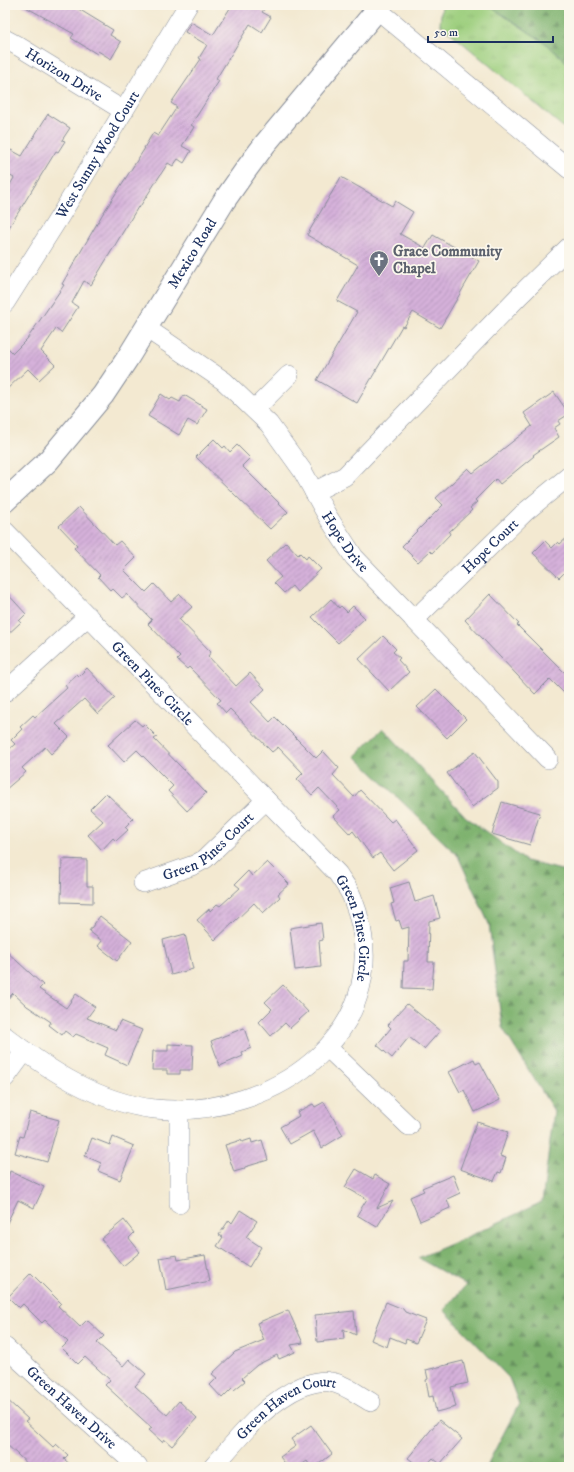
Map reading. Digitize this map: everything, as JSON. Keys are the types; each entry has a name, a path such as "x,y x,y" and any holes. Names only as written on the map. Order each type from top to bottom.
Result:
{"main road":[{"name":"Mexico Road","path":"5,501 48,461 79,426 103,395 224,201 245,171 265,144 377,6"}],"street":[{"name":"West Sunny Wood Court","path":"5,303 188,5"},
{"path":"377,6 569,169"},
{"name":"Horizon Drive","path":"5,39 124,111"},
{"path":"314,492 346,476 519,296 569,247"},
{"name":"Hope Drive","path":"146,328 224,381 269,424 302,470 340,537 354,557 548,759"},
{"path":"255,409 289,375"},
{"name":"Hope Court","path":"414,620 525,512 569,476"},
{"name":"Green Pines Circle","path":"5,531 338,874 351,896 360,920 364,946 364,972 359,993 350,1016 328,1048 300,1071 277,1085 252,1096 227,1104 179,1110 129,1104 104,1096 74,1082 25,1051 5,1036"},
{"path":"5,692 88,616"},
{"name":"Green Pines Court","path":"143,883 194,865 205,859 266,800"},
{"path":"328,1048 409,1126"},
{"path":"5,1078 25,1051"},
{"path":"179,1110 180,1204"},
{"name":"Green Haven Drive","path":"5,1347 138,1467"},
{"name":"Green Haven Court","path":"213,1467 268,1407 288,1393 320,1381 330,1382 341,1385 371,1402"}],"green space":[{"path":"442,5 488,5 544,42 569,64 569,132 440,24"},
{"path":"488,5 569,5 569,64 544,42"},
{"path":"383,728 466,817 526,861 569,872 569,1467 486,1467 519,1404 509,1378 444,1310 466,1285 418,1258 542,1202 554,1111 502,1027 489,924 458,856 355,756"}],"building":[{"path":"22,5 72,5 113,30 110,35 121,42 111,59 98,51 97,54 71,38 74,34"},
{"path":"232,5 267,5 262,12 271,17 262,32 250,24 216,79 219,81 191,125 194,127 182,146 191,151 184,163 178,159 173,166 168,163 139,208 138,207 91,285 84,281 72,303 78,307 61,333 56,329 41,351 55,365 39,380 28,369 5,391 5,345 13,353 27,339 64,285 62,284 102,215 153,133 158,136 177,107 171,103 201,59 199,58 207,45 185,32 191,22 213,35"},
{"path":"48,114 70,128 62,140 65,141 58,152 56,151 5,234 5,193 14,178 5,173 5,160 11,150 22,156"},
{"path":"341,177 392,206 395,201 413,212 400,234 425,248 433,235 479,261 440,328 413,312 404,327 402,326 357,403 317,380 357,312 337,301 358,265 307,235"},
{"path":"554,392 569,414 558,421 560,424 554,428 559,437 533,455 534,456 500,484 496,479 475,500 477,502 470,508 472,510 449,532 450,534 432,553 430,551 418,562 402,546 443,505 436,498 468,468 473,473 532,426 524,413"},
{"path":"161,394 170,400 172,398 180,402 184,395 207,409 197,425 188,420 179,435 148,416"},
{"path":"214,439 223,448 225,446 230,452 237,445 250,458 242,466 288,512 270,529 196,457"},
{"path":"79,507 115,545 120,541 136,558 124,570 146,592 154,584 171,602 180,594 192,607 179,619 211,652 208,656 236,686 250,673 265,689 251,702 270,722 275,717 316,758 323,751 339,768 333,775 354,797 360,790 391,822 395,819 418,850 393,870 380,853 373,858 353,831 350,834 333,816 340,810 319,788 312,795 297,779 303,773 278,747 272,752 230,709 226,713 217,703 221,700 189,667 187,669 177,660 180,657 148,624 152,620 127,594 122,598 112,588 110,590 98,577 100,575 74,548 77,545 59,526"},
{"path":"569,536 569,568 559,578 533,553 545,541 552,548 558,542 560,544"},
{"path":"286,542 298,555 300,553 306,559 308,556 321,569 297,592 292,586 284,593 274,583 281,577 266,561"},
{"path":"5,591 26,614 19,621 21,622 5,637"},
{"path":"490,594 519,624 517,625 569,677 569,698 550,679 535,694 465,620"},
{"path":"331,599 339,608 341,606 347,612 353,606 365,618 338,643 312,617"},
{"path":"383,636 396,649 393,652 400,658 398,660 409,672 389,691 359,659"},
{"path":"87,668 115,698 98,714 84,699 56,724 69,737 51,754 45,747 22,768 26,772 5,790 5,753 15,744 11,740 22,729 20,727 33,715 35,717 67,688 65,685 77,674 79,676"},
{"path":"436,689 466,719 447,738 417,707"},
{"path":"135,720 142,726 144,724 157,737 154,739 206,793 187,811 168,791 173,786 137,750 124,762 108,745"},
{"path":"475,752 498,782 498,788 472,807 447,773"},
{"path":"106,793 133,819 125,827 128,830 116,841 113,838 102,850 88,835 103,821 90,809"},
{"path":"502,802 540,813 530,845 492,834"},
{"path":"62,859 87,860 87,886 93,886 93,903 61,902"},
{"path":"267,862 289,884 278,894 280,897 263,913 254,903 215,940 197,920 217,904 220,906 240,888 235,884 248,871 252,876"},
{"path":"409,882 415,902 434,896 440,918 429,921 428,962 434,962 432,989 403,988 404,961 408,961 409,927 402,929 399,920 396,921 391,904 394,903 390,888"},
{"path":"100,916 132,941 117,961 98,946 102,941 89,931"},
{"path":"321,923 323,940 319,941 321,967 295,970 290,928"},
{"path":"185,934 193,969 171,975 163,940"},
{"path":"5,950 43,985 39,989 66,1008 76,994 95,1007 87,1018 116,1030 120,1021 142,1030 127,1065 105,1055 108,1048 76,1034 73,1037 65,1031 62,1035 49,1025 51,1022 27,1006 13,993 5,1002"},
{"path":"283,985 308,1012 290,1028 285,1023 271,1036 259,1022 272,1009 265,1002"},
{"path":"407,1004 440,1031 424,1049 409,1037 392,1058 377,1045 391,1028 388,1025"},
{"path":"244,1028 251,1048 242,1052 243,1056 220,1066 211,1041"},
{"path":"168,1044 193,1045 192,1070 180,1070 180,1074 167,1074 167,1070 152,1070 153,1051 168,1051"},
{"path":"474,1059 476,1064 480,1062 500,1100 475,1112 464,1090 460,1092 449,1072"},
{"path":"324,1102 343,1135 322,1148 313,1131 290,1144 280,1127 299,1116 297,1112 313,1104 315,1107"},
{"path":"30,1112 59,1120 47,1162 15,1153 20,1136 23,1137"},
{"path":"477,1122 508,1132 500,1156 506,1158 501,1173 498,1172 494,1181 460,1169"},
{"path":"113,1137 134,1146 120,1180 98,1171 101,1163 85,1156 92,1138 110,1145"},
{"path":"251,1139 252,1143 262,1140 268,1160 234,1172 225,1145 241,1140 242,1142"},
{"path":"356,1169 373,1179 375,1175 390,1184 377,1208 393,1201 377,1227 357,1215 367,1199 345,1187"},
{"path":"10,1171 44,1187 34,1208 18,1200 5,1227 5,1188"},
{"path":"453,1175 460,1193 447,1199 450,1208 420,1221 410,1197 424,1191 422,1188"},
{"path":"240,1210 257,1221 246,1237 261,1247 249,1267 217,1246 223,1237 219,1235 229,1220 232,1223"},
{"path":"124,1220 134,1233 129,1238 140,1252 123,1266 101,1239"},
{"path":"177,1255 178,1260 205,1255 210,1281 166,1290 160,1258"},
{"path":"31,1273 61,1303 58,1306 80,1327 87,1320 104,1336 97,1343 123,1366 129,1359 146,1374 135,1386 167,1415 179,1401 197,1418 172,1446 164,1439 162,1442 149,1430 152,1428 105,1385 110,1380 85,1357 78,1364 62,1348 68,1342 45,1320 42,1323 23,1304 19,1308 8,1297"},
{"path":"386,1302 403,1309 405,1312 426,1320 416,1343 406,1339 405,1343 390,1337 387,1347 371,1340"},
{"path":"288,1310 303,1343 291,1345 295,1352 279,1359 277,1355 257,1365 242,1378 245,1381 234,1390 232,1388 222,1398 210,1385 217,1378 212,1374 235,1352 264,1340 257,1323"},
{"path":"354,1311 356,1335 343,1329 344,1339 317,1342 315,1315"},
{"path":"463,1361 468,1383 451,1387 456,1407 436,1412 433,1396 429,1397 426,1370"},
{"path":"5,1398 28,1419 25,1421 53,1447 56,1444 68,1455 64,1459 73,1467 31,1467 5,1443"},
{"path":"439,1420 462,1439 440,1464 433,1458 425,1467 420,1467 408,1458"},
{"path":"311,1425 332,1454 315,1467 311,1467 307,1461 298,1467 288,1467 280,1457 296,1446 291,1439"}],"place":[{"name":"Grace Community Chapel","path":"379,277"}]}
